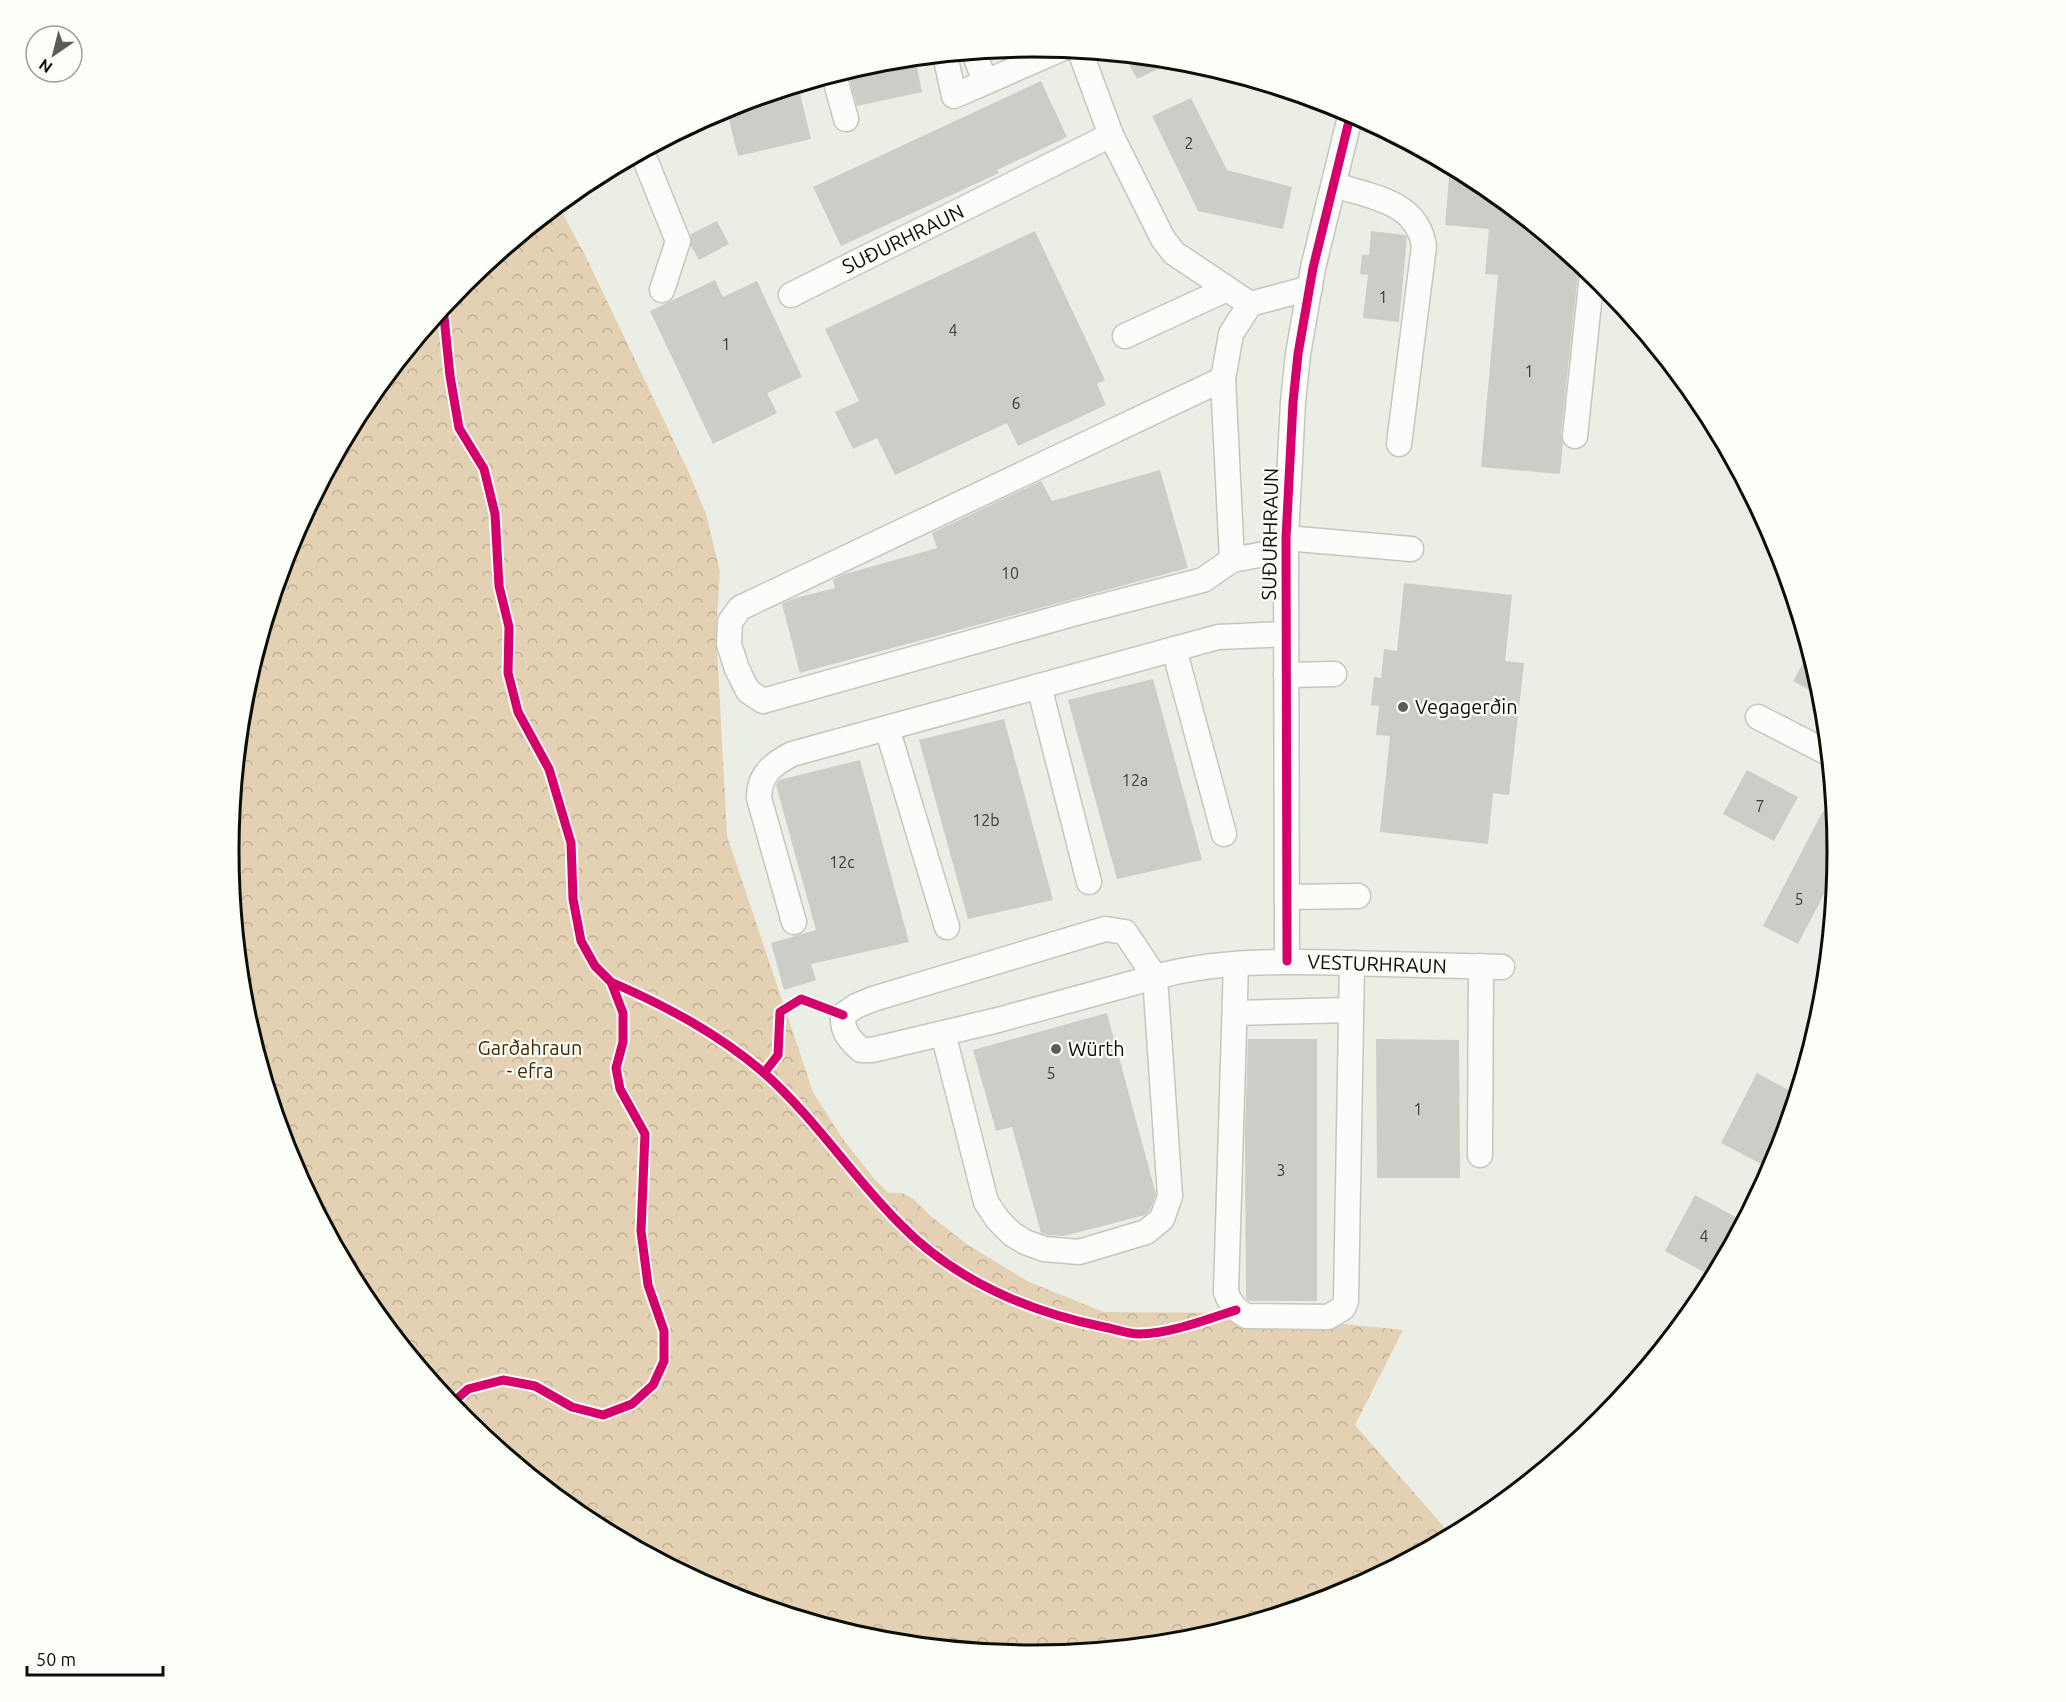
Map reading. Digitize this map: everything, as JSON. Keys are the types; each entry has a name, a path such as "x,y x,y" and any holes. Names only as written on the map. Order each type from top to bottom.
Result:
{"street":[{"path":"947,62 954,96 1042,57"},
{"path":"977,59 985,82"},
{"path":"1083,59 1112,135 1163,239 1174,253 1250,304"},
{"path":"836,82 846,119"},
{"name":"SUÐURHRAUN","path":"1287,961 1286,544 1293,402 1298,354 1310,288 1349,123"},
{"name":"SUÐURHRAUN","path":"791,295 1112,135"},
{"path":"645,158 678,241 662,290"},
{"path":"1335,185 1400,207 1413,218 1422,236 1424,246 1399,444"},
{"path":"1575,436 1591,287"},
{"path":"1232,560 1223,379 1231,334 1250,304 1310,288"},
{"path":"1125,336 1227,290"},
{"path":"1223,379 740,608 730,622 729,644 737,669 748,691 763,701 1076,613 1203,580 1232,560 1286,544 1411,549"},
{"path":"794,922 761,807 759,788 761,780 770,768 792,754 1218,636 1286,634"},
{"path":"1174,649 1224,834"},
{"path":"1286,675 1334,674"},
{"path":"1040,686 1089,882"},
{"path":"1758,717 1820,749"},
{"path":"887,728 948,927"},
{"path":"1287,897 1358,896"},
{"name":"VESTURHRAUN","path":"1155,977 1125,932 1105,929 873,999 856,1006 843,1015 842,1026 846,1036 861,1050 872,1050 1155,977 1226,965 1287,961 1491,967 1480,1155"},
{"path":"1226,965 1235,1013 1226,1292 1230,1303 1246,1316 1328,1317 1343,1308 1346,1301 1352,963"},
{"path":"943,1033 986,1202 998,1220 1012,1234 1025,1242 1044,1249 1079,1252 1146,1232 1162,1219 1170,1196 1155,977"},
{"path":"1235,1013 1351,1010"}],"green space":[{"name":"Garðahraun - efra","path":"562,212 585,255 689,473 706,514 720,572 716,629 727,836 813,1092 842,1138 876,1181 889,1193 902,1193 912,1198 968,1245 1029,1282 1104,1312 1235,1313 1403,1330 1355,1425 1446,1529 1384,1563 1337,1585 1239,1618 1188,1630 1137,1638 1033,1645 929,1638 878,1630 778,1603 729,1585 636,1539 550,1481 509,1448 436,1375 373,1292 345,1248 299,1155 266,1057 254,1006 246,955 239,851 246,747 254,696 266,645 299,547 345,454 373,410 436,327 509,254"}],"building":[{"path":"1129,63 1161,68 1137,79"},
{"path":"917,66 922,92 857,106 849,79"},
{"path":"1041,81 1067,137 997,170 999,173 841,246 813,187"},
{"path":"800,92 811,139 738,156 729,117"},
{"path":"1191,98 1227,170 1292,187 1283,229 1198,211 1152,116"},
{"path":"1449,175 1516,221 1578,274 1561,435 1563,443 1560,474 1481,467 1498,275 1485,274 1489,229 1445,225"},
{"path":"717,221 729,244 699,260 691,246 691,234"},
{"path":"1035,231 1105,380 1097,384 1106,405 1018,446 1007,423 895,475 877,438 853,449 835,412 859,401 825,329"},
{"path":"1371,231 1407,237 1399,322 1363,318 1368,275 1360,274 1362,255 1369,255"},
{"path":"715,280 723,297 757,281 802,377 767,393 777,413 713,444 650,311"},
{"path":"1160,470 1188,568 800,673 782,604 792,599 835,588 833,580 842,575 937,548 932,533 1041,481 1052,501"},
{"path":"1404,583 1512,595 1505,661 1524,663 1509,795 1493,793 1488,844 1380,832 1390,736 1376,735 1379,706 1371,705 1374,677 1381,678 1384,649 1397,651"},
{"path":"1804,661 1811,691 1793,681"},
{"path":"1153,679 1202,860 1117,879 1068,700"},
{"path":"1004,719 1053,900 968,919 919,740"},
{"path":"860,760 909,942 811,964 816,980 784,990 771,943 816,930 776,785 779,780"},
{"path":"1747,770 1798,797 1774,841 1723,814"},
{"path":"1823,811 1826,812 1827,851 1825,891 1798,944 1763,926"},
{"path":"1107,1013 1156,1194 1150,1210 1145,1215 1064,1236 1047,1235 1041,1233 1012,1127 996,1131 973,1050"},
{"path":"1248,1039 1317,1039 1317,1301 1249,1301 1246,1298 1245,1132"},
{"path":"1376,1039 1459,1040 1460,1178 1377,1178"},
{"path":"1757,1073 1790,1091 1763,1165 1721,1143"},
{"path":"1695,1195 1737,1218 1705,1273 1665,1251"}],"cycle path":[{"path":"1287,961 1286,538 1293,402 1298,354 1313,268 1349,122"},
{"path":"444,319 450,376 459,428 484,469 495,514 499,586 509,627 508,673 518,712 549,769 571,843 573,899 581,941 595,966 611,982 623,1013 623,1042 616,1068 620,1089 645,1134 641,1231 648,1285 664,1331 664,1361 653,1385 632,1404 603,1415 572,1407 535,1386 503,1380 468,1389 458,1398"},
{"path":"611,982 690,1021 746,1058 782,1089 882,1206 921,1244 944,1262 994,1291 1021,1303 1076,1321 1135,1334 1176,1329 1236,1310"},
{"path":"764,1073 778,1055 780,1012 801,999 843,1015"}],"place":[{"name":"Vegagerðin","path":"1403,707"},
{"name":"Würth","path":"1056,1049"}]}
